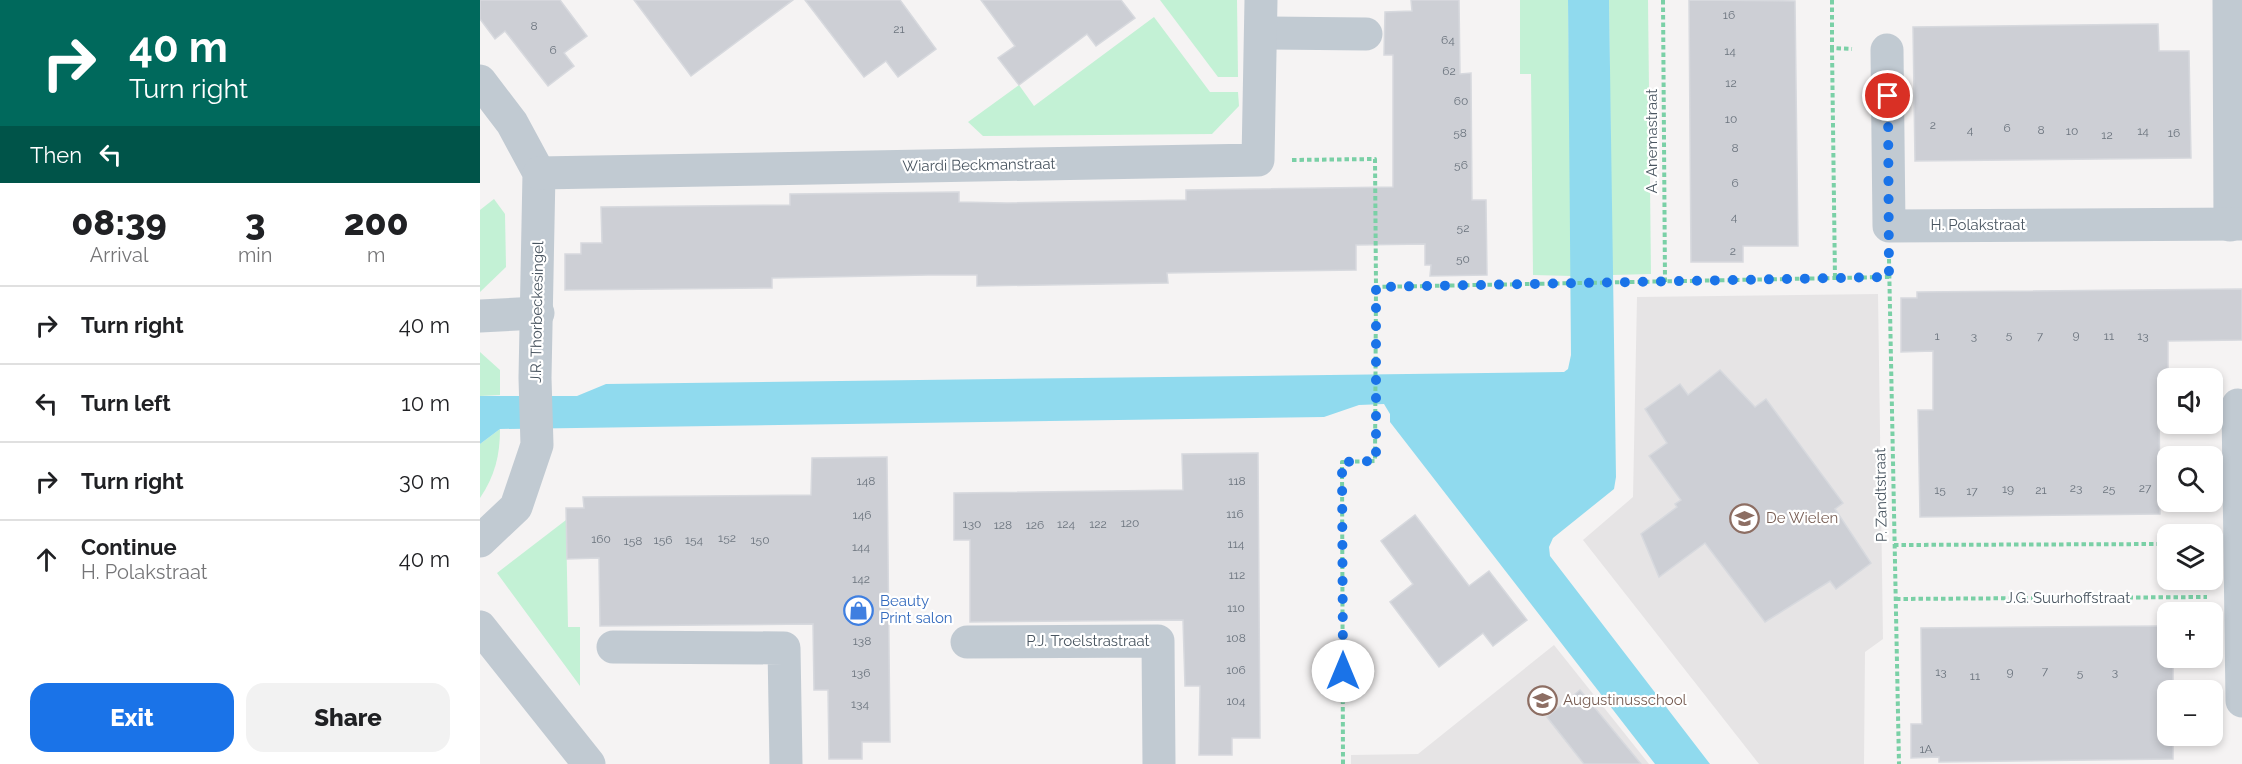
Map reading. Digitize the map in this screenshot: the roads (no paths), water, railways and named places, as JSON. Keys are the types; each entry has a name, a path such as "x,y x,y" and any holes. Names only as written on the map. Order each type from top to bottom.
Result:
{"street":[{"path":"1261,0 1261,33 1366,34"},
{"path":"2229,0 2236,225"},
{"name":"Wiardi Beckmanstraat","path":"539,173 1258,160 1261,33"},
{"name":"H. Polakstraat","path":"1887,50 1889,226 2236,225"},
{"name":"J.R. Thorbeckesingel","path":"480,81 512,123 539,173 535,378 537,445 516,507 480,541"},
{"path":"480,316 538,313"},
{"path":"2238,405 2242,700"},
{"path":"480,627 589,764"},
{"name":"P.J. Troelstrastraat","path":"967,642 1158,640 1159,764"},
{"path":"613,647 784,648 786,764"}],"water":[{"path":"1568,0 1609,0 1616,477 1614,489 1553,538 1549,547 1550,556 1710,764 1655,764 1390,422 1390,414 1384,404 1359,405 1324,417 500,429 480,444 480,396 577,396 606,384 1564,372 1568,369 1571,355"}],"place":[{"name":"De Wielen","path":"1745,518"},
{"name":"Beauty Print salon","path":"859,610"},
{"name":"Augustinusschool","path":"1542,700"}]}
